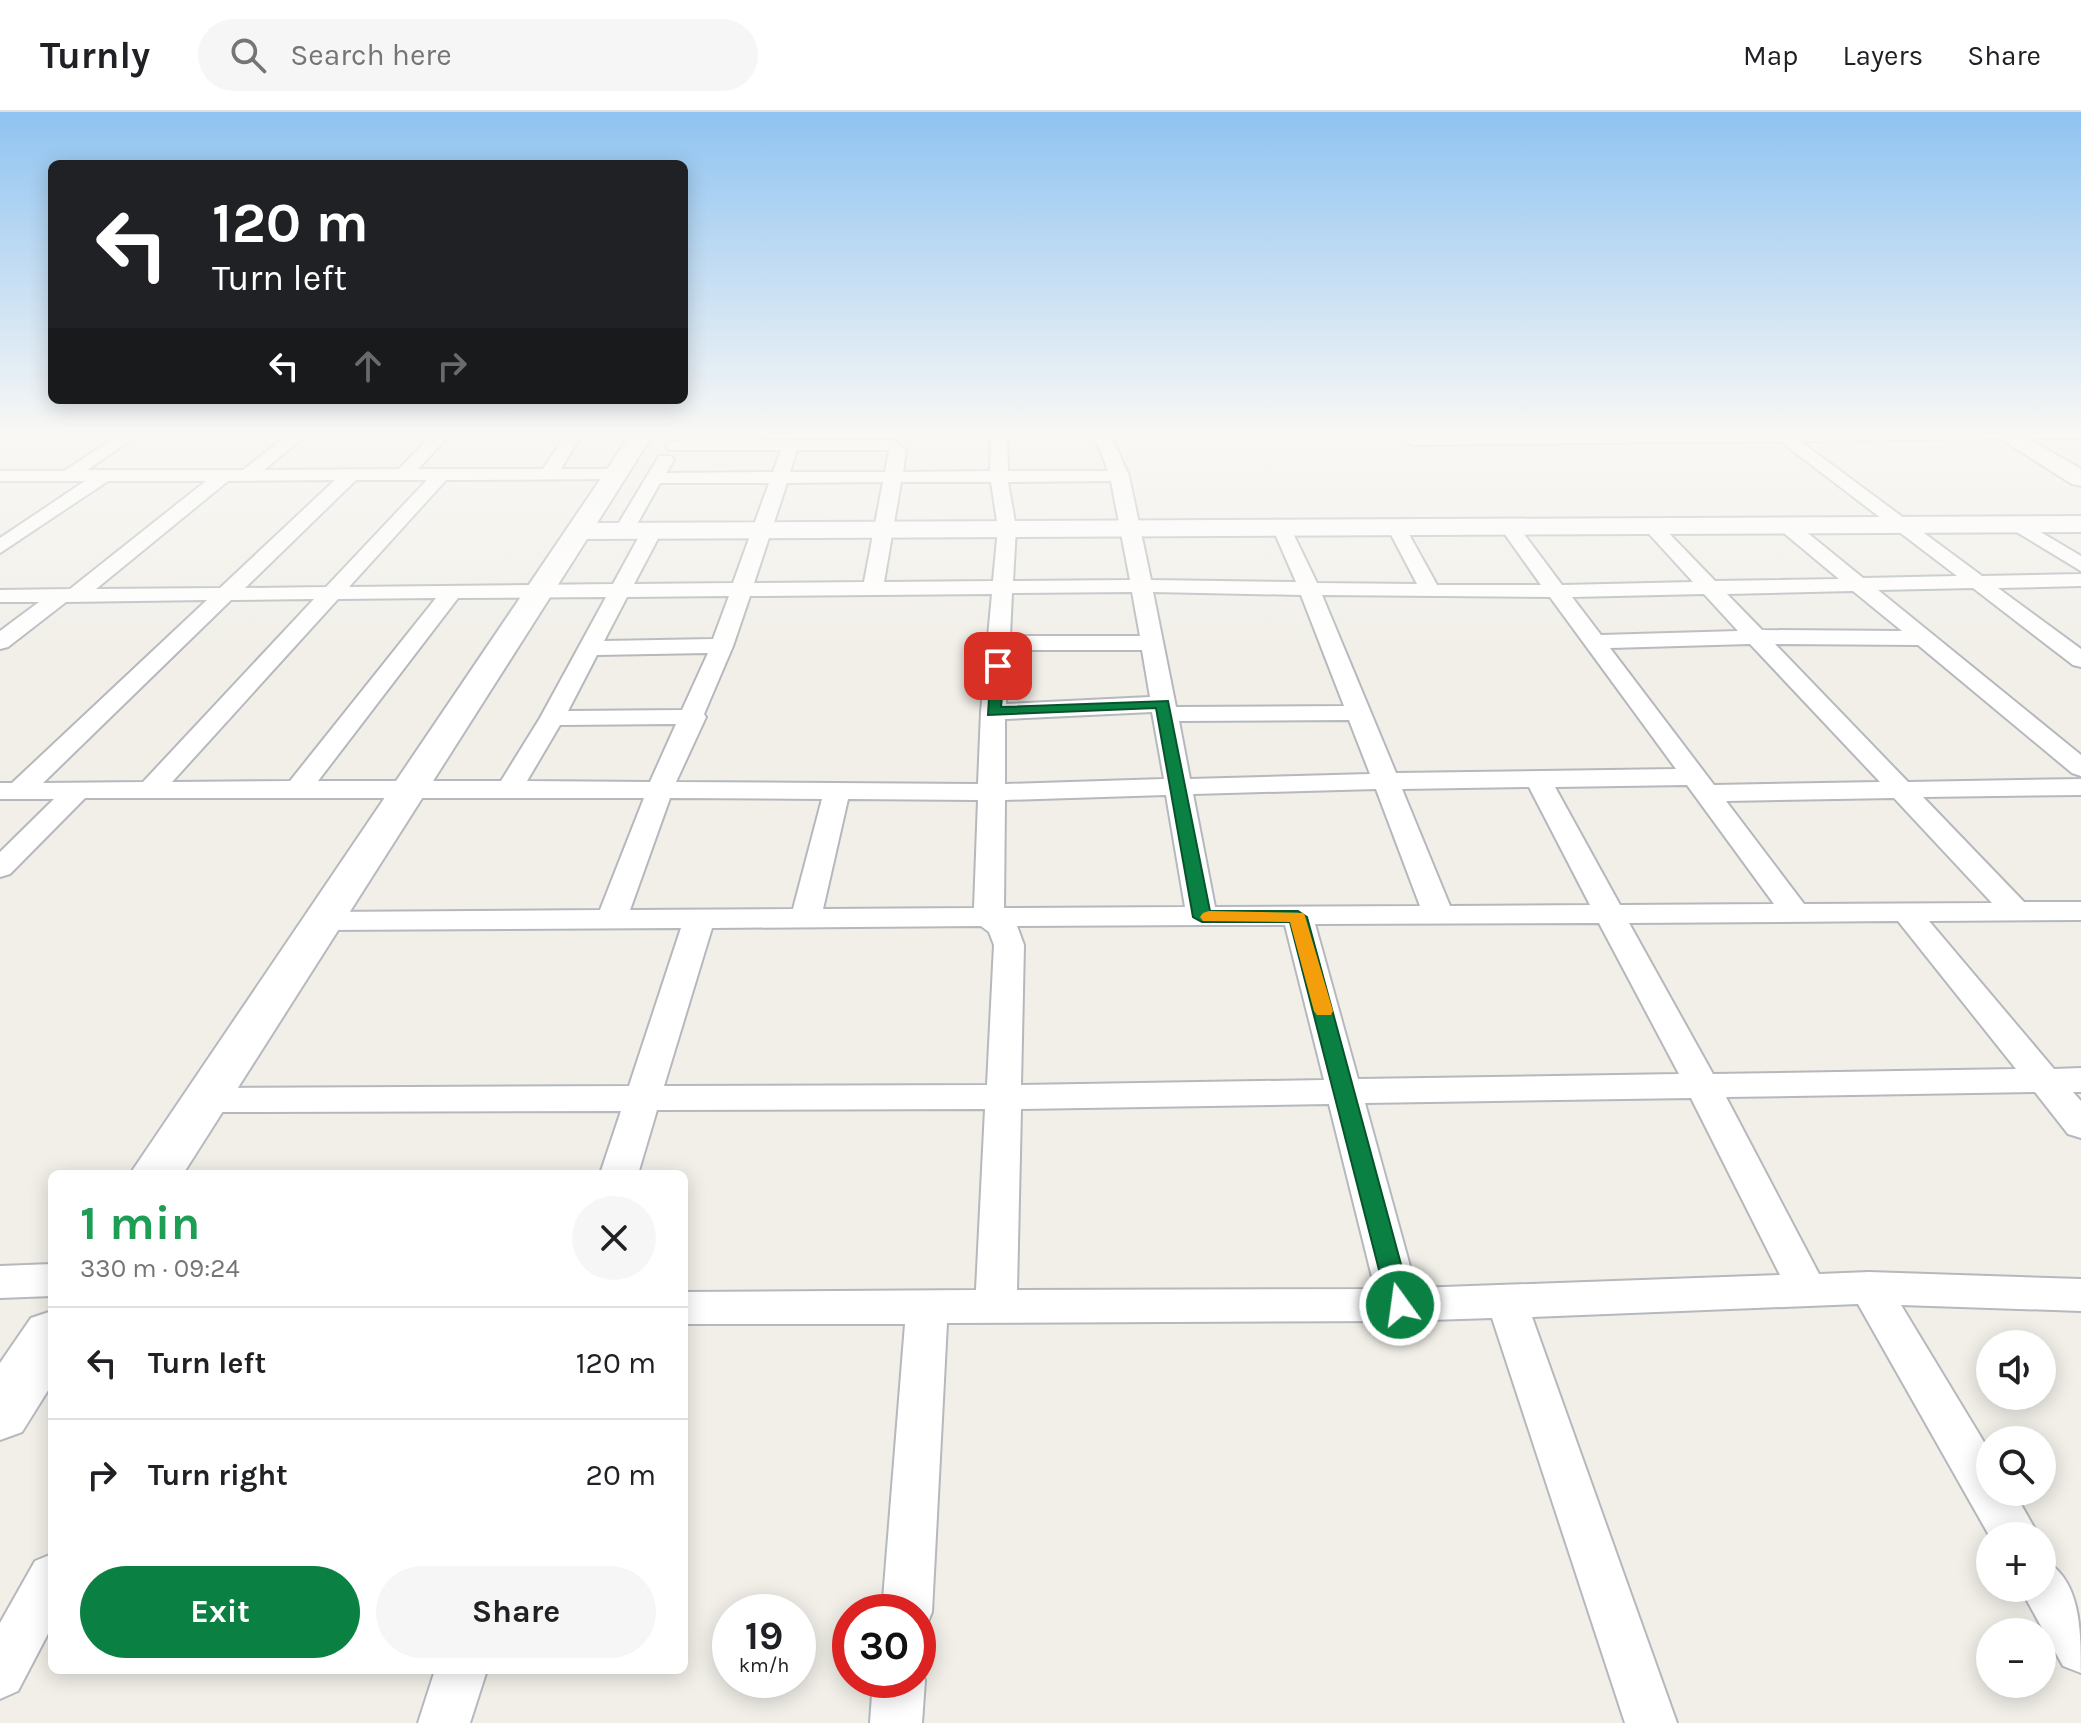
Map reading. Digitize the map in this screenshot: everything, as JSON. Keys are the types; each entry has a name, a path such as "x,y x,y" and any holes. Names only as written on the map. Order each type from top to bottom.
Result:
{"street":[{"path":"0,547 60,506"},
{"path":"0,642 70,602 186,506"},
{"path":"10,791 207,614 319,506"},
{"path":"150,790 413,506"},
{"path":"159,1170 596,506"},
{"path":"624,531 639,506"},
{"path":"611,921 660,789 694,717 722,646 769,506"},
{"path":"873,588 888,506"},
{"path":"989,918 993,712 1007,528 1004,506"},
{"path":"1126,506 1202,917"},
{"path":"1876,506 2081,660"},
{"path":"2017,524 2081,565"},
{"path":"580,531 2081,524"},
{"path":"1650,525 2016,911"},
{"path":"1786,525 2081,768"},
{"path":"1508,526 1796,913"},
{"path":"1281,527 1309,588 1356,713 1439,915"},
{"path":"1396,527 1430,590"},
{"path":"509,789 552,718 652,531"},
{"path":"0,596 207,614 316,613 443,604 539,591 1142,586 1430,590 2081,580"},
{"path":"70,602 333,594 443,604"},
{"path":"297,790 443,604"},
{"path":"1594,642 1757,637 1923,638"},
{"path":"1000,643 1152,643"},
{"path":"590,648 722,646"},
{"path":"993,712 1164,709 1356,713"},
{"path":"552,718 694,717"},
{"path":"10,791 410,788 991,792 1537,778 1902,791 2081,787"},
{"path":"1537,778 1807,1290"},
{"path":"0,868 78,790"},
{"path":"806,919 837,791"},
{"path":"322,921 2081,911"},
{"path":"1906,912 2081,1125"},
{"path":"1298,917 1400,1305"},
{"path":"989,918 1003,928 1009,945 996,1306"},
{"path":"620,1170 699,920"},
{"path":"205,1100 1002,1097 2081,1080"},
{"path":"2,1283 48,1280"},
{"path":"1869,1288 2007,1522"},
{"path":"688,1308 1400,1305 1869,1288 2081,1295"},
{"path":"1506,1300 1651,1723"},
{"path":"908,1594 927,1308"},
{"path":"0,1413 48,1341"},
{"path":"0,1673 48,1584"},
{"path":"2054,1602 2081,1648"},
{"path":"444,1723 460,1674"},
{"path":"896,1723 898,1698"}],"slow traffic":[{"path":"1209,917 1298,917 1324,1011"}],"route":[{"path":"998,666 993,712 1163,704 1202,917 1298,917 1400,1305"}]}
